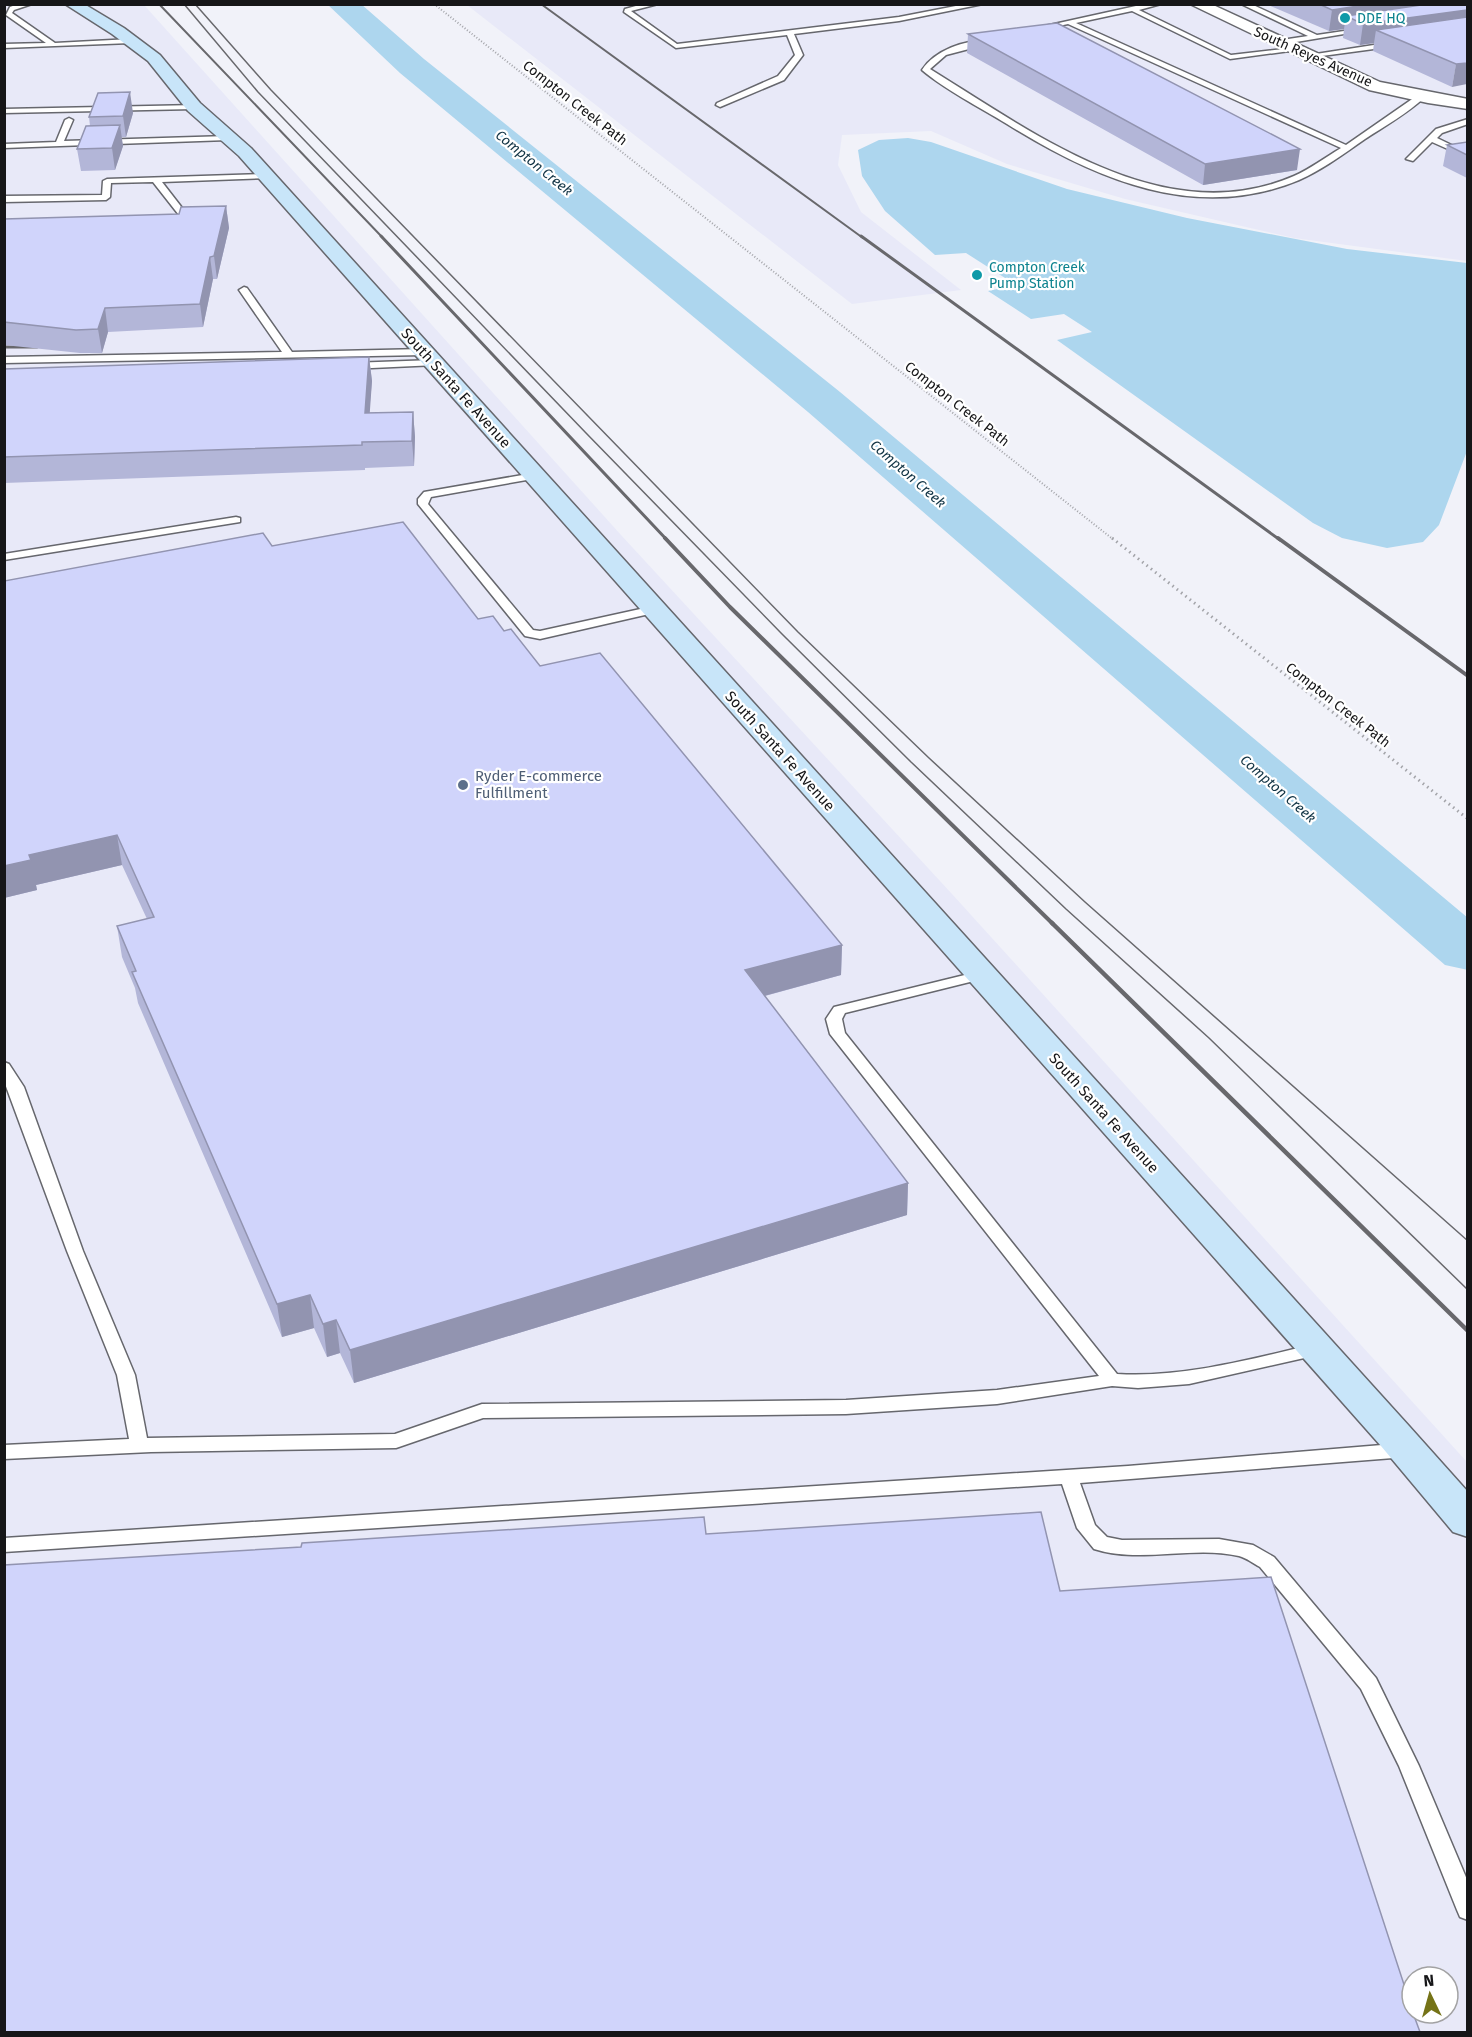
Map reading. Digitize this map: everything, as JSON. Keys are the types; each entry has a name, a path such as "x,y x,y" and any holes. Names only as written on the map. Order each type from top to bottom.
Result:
{"main road":[{"name":"South Santa Fe Avenue","path":"72,4 154,57 194,107 245,152 1467,1521"}],"street":[{"name":"South Reyes Avenue","path":"1197,4 1375,86 1421,97 1467,104"}],"lane":[{"path":"29,4 12,8 9,14 54,45"},
{"path":"655,4 632,7 627,12 676,46 898,20 980,4"},
{"path":"1032,30 1158,4"},
{"path":"1244,4 1316,37"},
{"path":"1132,9 1225,56 1239,57 1293,49 1402,42"},
{"path":"1068,21 1347,148"},
{"path":"1293,49 1316,37 1377,28"},
{"path":"720,105 781,78 799,55 790,33"},
{"path":"997,39 938,57 929,64 926,70 1053,149 1144,186 1196,196 1259,189 1297,178 1347,148 1421,97"},
{"path":"4,46 131,41"},
{"path":"4,111 194,107"},
{"path":"59,144 69,120"},
{"path":"1410,159 1439,131 1466,123"},
{"path":"4,146 228,138"},
{"path":"1431,138 1467,156"},
{"path":"4,199 106,197 107,181 267,176"},
{"path":"155,180 189,222"},
{"path":"244,290 289,355"},
{"path":"4,360 289,355 429,358"},
{"path":"339,367 429,358"},
{"path":"534,476 428,494 423,499 423,504 529,633 540,635 654,609"},
{"path":"4,557 236,520"},
{"path":"981,975 839,1010 834,1019 838,1034 1112,1380"},
{"path":"4,1067 16,1087 75,1251 126,1375 139,1446"},
{"path":"4,1452 139,1446 396,1441 482,1411 846,1407 996,1397 1112,1380 1136,1383 1174,1380 1316,1350"},
{"path":"4,1545 1069,1476 1406,1450"},
{"path":"1069,1476 1087,1528 1101,1544 1122,1547 1220,1546 1246,1550 1267,1562 1370,1684 1409,1766 1467,1910"}],"path":[{"name":"Compton Creek Path","path":"434,4 1467,819"}],"shaded area":[{"path":"5,5 144,5 621,535 952,894 1467,1462 1467,2032 5,2032"},
{"path":"467,5 1467,5 1467,261 1294,238 1125,199 1007,164 931,131 842,135 838,165 861,212 961,290 852,304"}],"water":[{"path":"908,138 931,142 1067,189 1187,218 1347,249 1467,263 1467,451 1439,525 1423,542 1387,548 1342,538 1313,523 1057,340 1092,332 1064,314 1031,319 988,291 1016,285 966,253 935,255 885,211 862,176 858,150 879,140"}],"building":[{"path":"1319,4 1371,4 1332,10"},
{"path":"1428,4 1467,4 1467,10 1363,24 1346,16"},
{"path":"1467,17 1467,63 1456,64 1376,30"},
{"path":"1057,23 1300,149 1205,164 968,34"},
{"path":"130,92 123,116 89,117 98,93"},
{"path":"120,125 112,148 77,149 86,126"},
{"path":"1467,142 1467,155 1447,145"},
{"path":"226,206 214,256 210,257 200,304 105,308 98,329 76,330 4,322 4,219 179,214 181,207"},
{"path":"369,357 365,413 413,412 412,441 362,442 362,445 4,457 4,369"},
{"path":"403,522 478,619 493,616 504,631 511,629 540,666 600,653 842,945 745,970 908,1183 350,1350 336,1320 323,1324 310,1295 277,1304 132,972 136,971 117,926 154,917 117,835 29,855 31,860 4,866 4,581 263,533 272,546"},
{"path":"1041,1512 1060,1591 1271,1577 1400,1972 1400,2025 1417,2025 1420,2032 4,2032 4,1565 301,1547 302,1543 704,1517 706,1534"}],"waterway":[{"name":"Compton Creek","path":"342,4 412,66 824,402 1468,951"}],"tram line":[{"path":"184,4 258,92 782,634 911,762 1066,909 1209,1038 1468,1290"},
{"path":"195,4 271,90 798,632 929,758 1085,902 1468,1241"}],"railway":[{"path":"159,4 383,238"},
{"path":"541,4 863,238"},
{"path":"381,236 667,540"},
{"path":"861,236 1280,540"},
{"path":"4,347 37,347"},
{"path":"665,538 730,607 1053,924"},
{"path":"1278,538 1468,676"},
{"path":"1052,923 1468,1331"}],"place":[{"name":"DDE HQ","path":"1345,18"},
{"name":"Compton Creek Pump Station","path":"977,275"},
{"name":"Ryder E-commerce Fulfillment","path":"463,785"}]}
